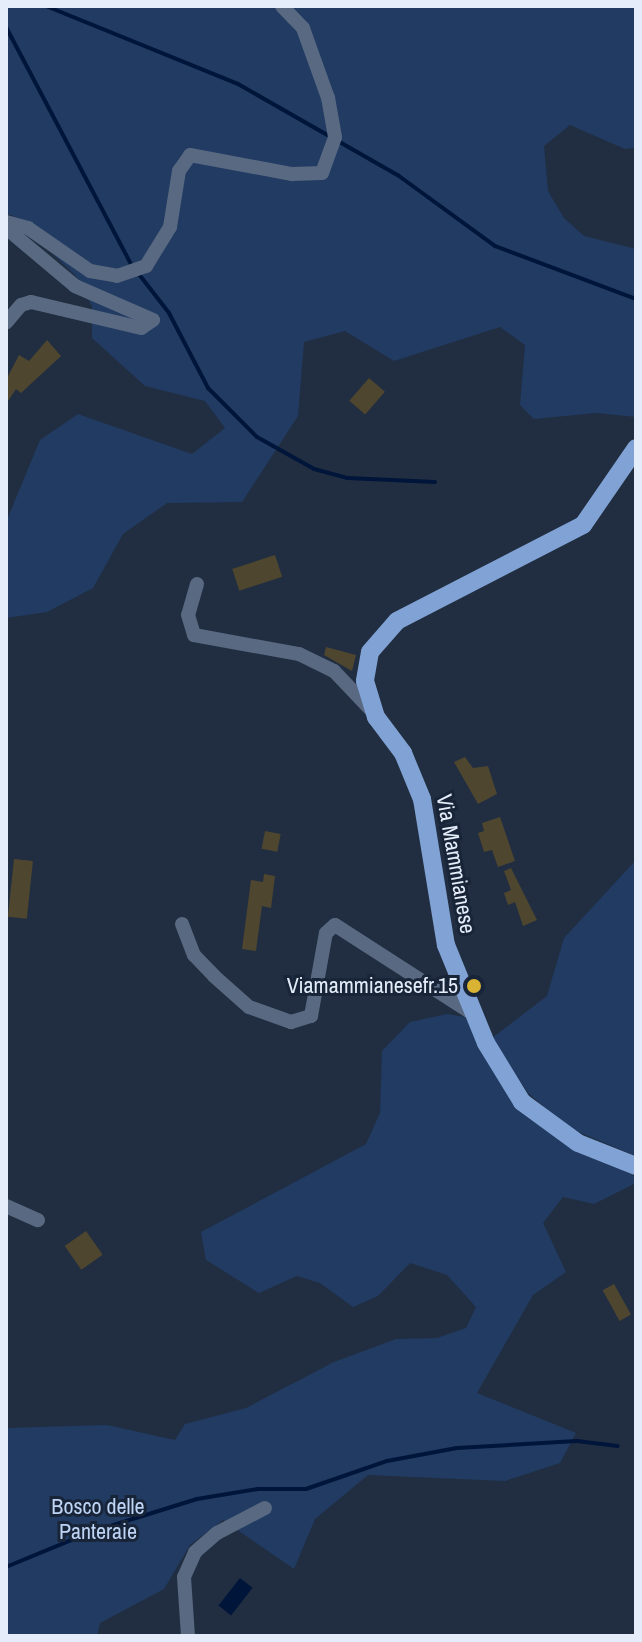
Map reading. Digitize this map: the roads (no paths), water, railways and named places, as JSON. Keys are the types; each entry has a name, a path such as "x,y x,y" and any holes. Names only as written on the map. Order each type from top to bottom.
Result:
{"main road":[{"name":"Via Mammianese","path":"636,448 583,525 397,621 370,652 365,681 376,717 403,753 422,799 446,945 470,1012 522,1102 578,1143 636,1166"}],"street":[{"path":"6,222 28,228 90,271 117,276 146,266 170,227 179,171 190,155 292,174 322,173 335,137 328,98 303,28 282,6"},
{"path":"6,228 75,286 153,320 141,328 31,302 21,305 6,323"},
{"path":"197,584 188,615 194,635 299,654 334,671 376,717"},
{"path":"182,924 194,955 214,976 249,1007 291,1022 311,1016 326,933 335,925 470,1012"},
{"path":"6,1206 38,1220"},
{"path":"188,1636 184,1577 195,1552 217,1533 265,1508"}],"waterway":[{"path":"46,6 238,84 399,176 495,246 636,299"},
{"path":"6,27 132,266"},
{"path":"138,273 169,313 208,388 257,437 314,469 348,478 435,482"},
{"path":"6,1567 91,1532 197,1499 258,1489 306,1489 387,1461 457,1448 577,1441 618,1446"}],"place":[{"name":"Viamammianesefr.15","path":"474,986"}],"park label":[{"name":"Bosco delle Panteraie","path":"98,1518"}]}
